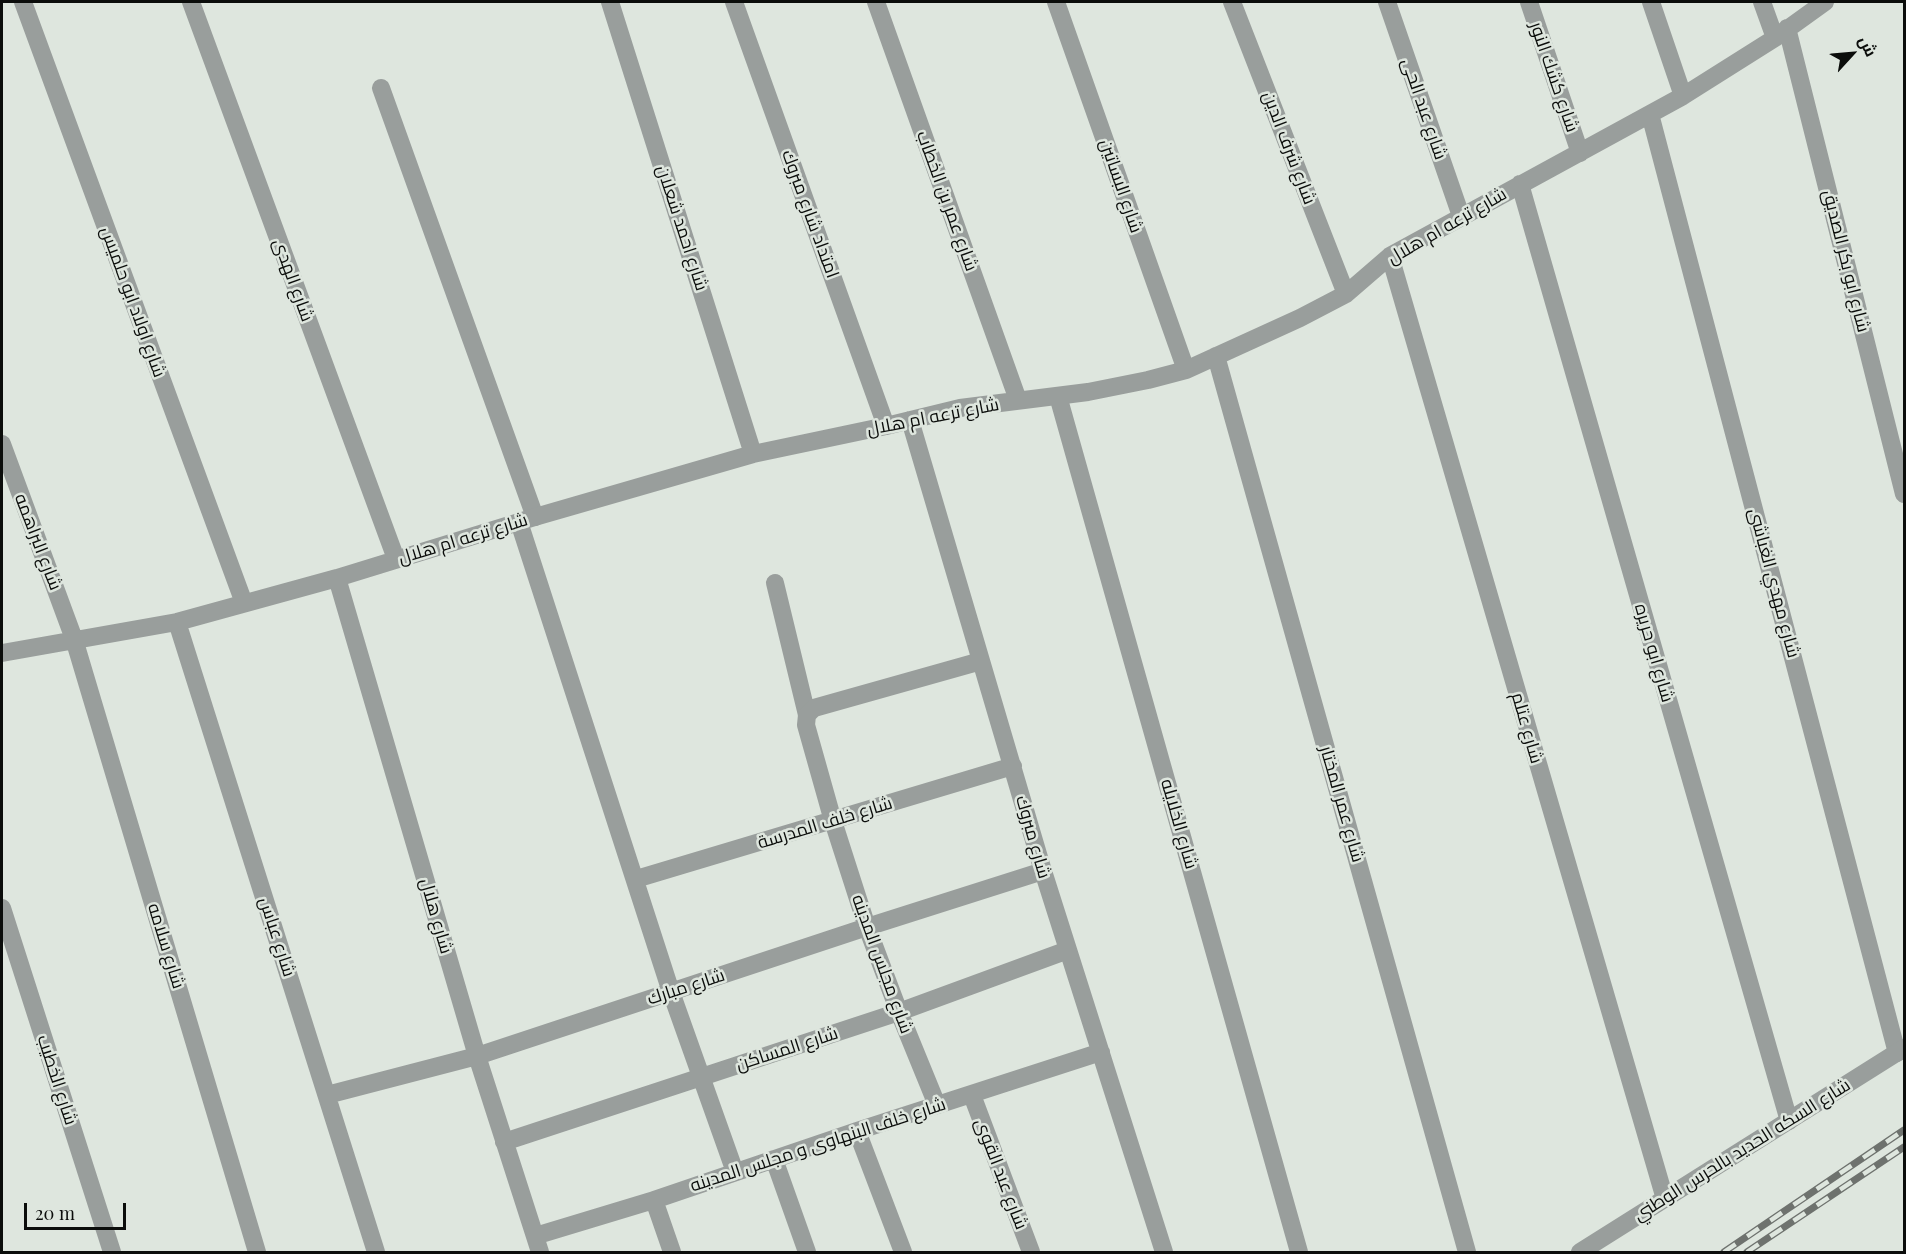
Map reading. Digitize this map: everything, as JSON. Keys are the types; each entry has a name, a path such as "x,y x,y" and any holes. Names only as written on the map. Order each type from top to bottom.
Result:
{"street":[{"name":"شارع اولاد ابو حلميس","path":"23,2 244,603"},
{"name":"شارع الهدى","path":"191,2 396,559"},
{"name":"شارع احمد شعلان","path":"610,2 753,454"},
{"name":"امتداد شارع مبروك","path":"734,2 886,426"},
{"name":"شارع عمر بن الخطاب","path":"876,2 1018,400"},
{"name":"شارع البساتين","path":"1056,2 1186,370"},
{"name":"شارع شرف الدين","path":"1232,2 1346,294"},
{"name":"شارع عبد الحى","path":"1387,2 1461,216"},
{"name":"شارع كشك النور","path":"1529,2 1580,153"},
{"path":"1651,2 1683,96"},
{"name":"شارع ابو بكر الصديق","path":"1762,2 1781,33 1905,494"},
{"name":"شارع ترعه ام هلال","path":"2,653 177,622 337,578 753,454 960,408 1121,386 1186,370 1300,318 1346,294 1390,256 1683,96 1825,2"},
{"path":"381,88 527,520 671,992 735,1172"},
{"name":"شارع مهدي الغباشى","path":"1650,114 1901,1050"},
{"name":"شارع ابو حريره","path":"1520,184 1789,1121"},
{"name":"شارع عتلم","path":"1390,256 1665,1199"},
{"name":"شارع عمر المختار","path":"1216,356 1467,1252"},
{"name":"شارع الخلايله","path":"1059,396 1299,1252"},
{"name":"شارع مبروك","path":"910,420 1043,871 1164,1252"},
{"name":"شارع البراهمه","path":"2,444 74,639"},
{"name":"شارع هلال","path":"337,578 477,1056 538,1244"},
{"name":"شارع مجلس المدينه","path":"775,583 807,715 806,725 833,821 867,927 937,1105"},
{"name":"شارع عباس","path":"177,622 376,1252"},
{"name":"شارع سلامه","path":"74,639 257,1252"},
{"path":"807,715 814,708 981,661"},
{"name":"شارع خلف المدرسة","path":"636,879 1013,766"},
{"name":"شارع مبارك","path":"327,1095 477,1056 1043,871"},
{"name":"شارع الخطيب","path":"2,908 112,1252"},
{"name":"شارع المساكن","path":"504,1142 899,1012 1068,950"},
{"name":"شارع السكه الحديد بالحرس الوطني","path":"1580,1252 1901,1050"},
{"name":"شارع خلف البنهاوى و مجلس المدينه","path":"538,1244 735,1172 1101,1052"},
{"name":"شارع عبد القوى","path":"972,1095 1031,1252"},
{"path":"857,1131 903,1252"},
{"path":"774,1159 807,1252"},
{"path":"654,1200 672,1252"}],"railway":[{"path":"1724,1252 1904,1130"},
{"path":"1747,1252 1904,1147"}]}
